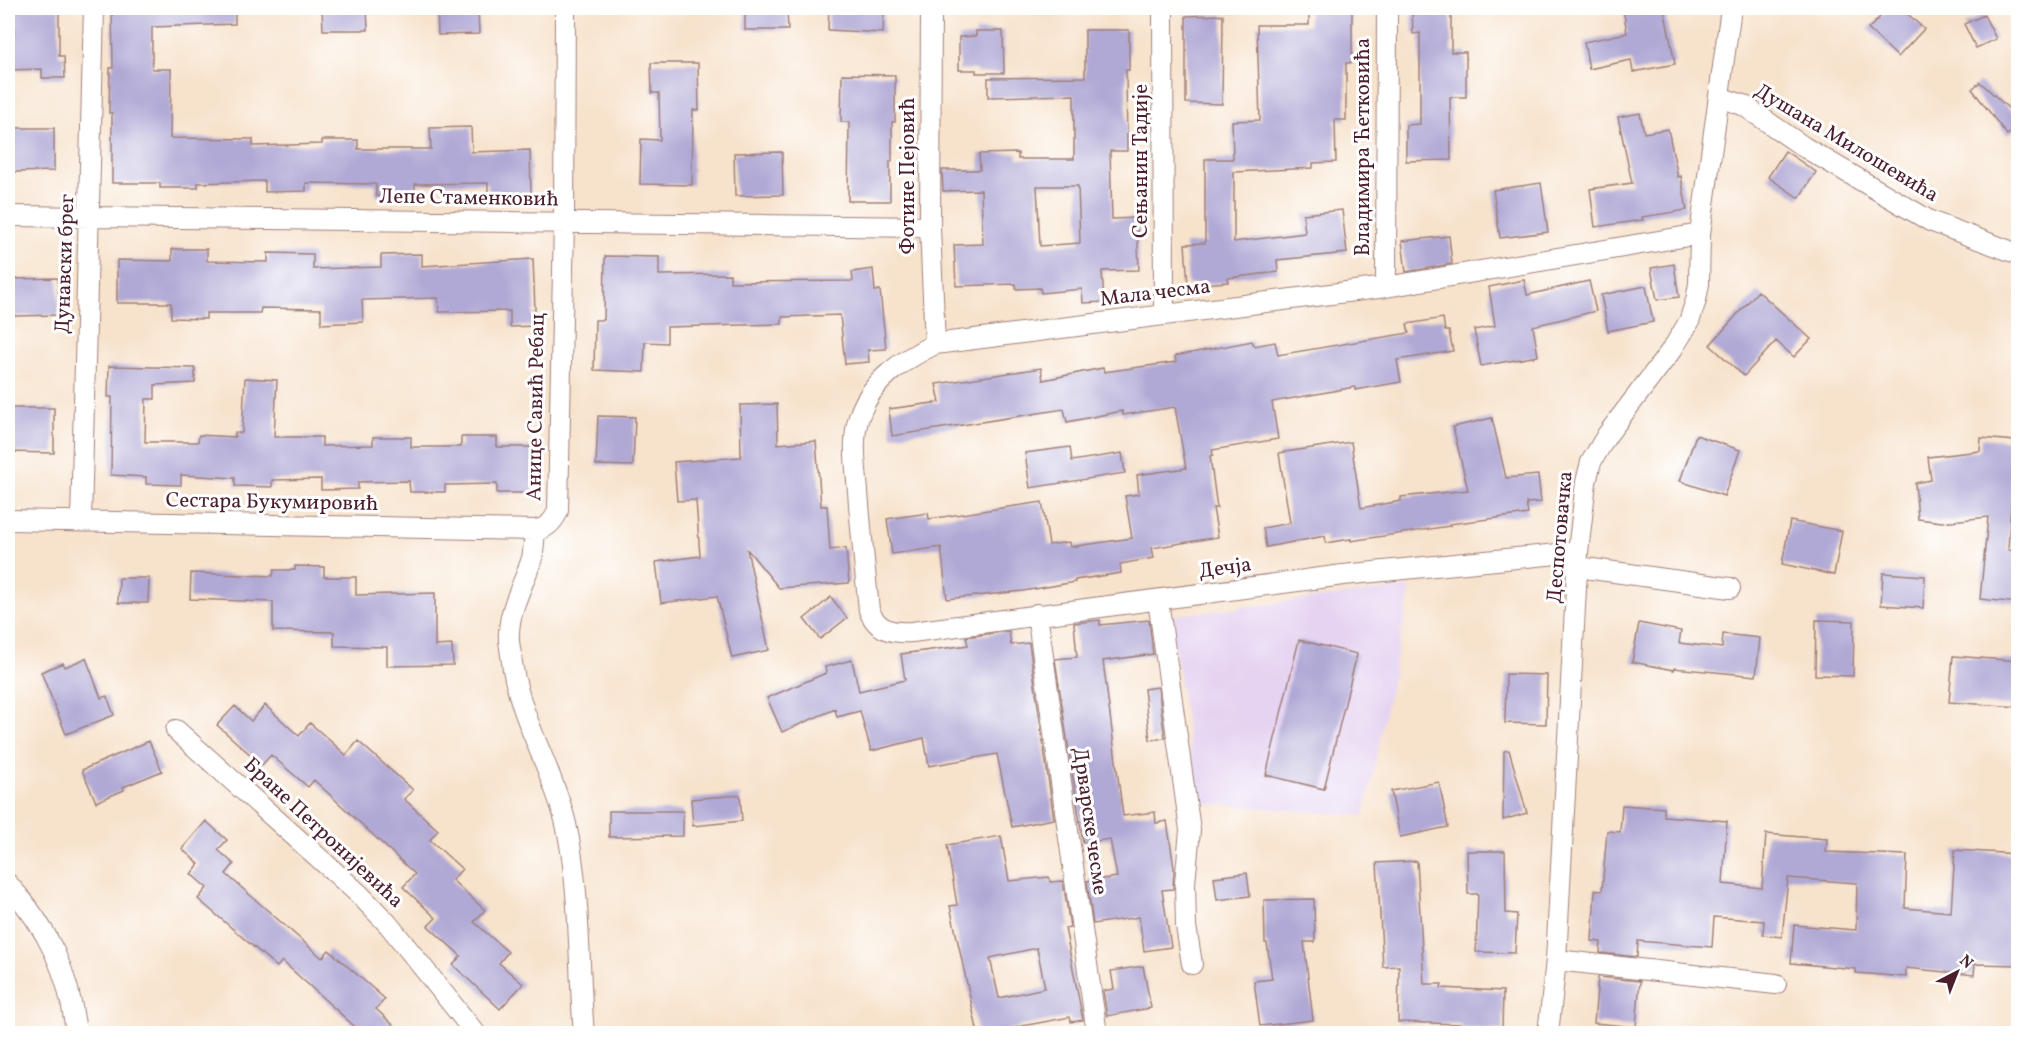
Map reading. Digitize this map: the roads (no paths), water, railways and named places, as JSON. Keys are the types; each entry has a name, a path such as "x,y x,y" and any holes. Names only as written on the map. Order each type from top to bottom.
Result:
{"street":[{"name":"Дунавски брег","path":"81,521 94,8"},
{"name":"Анице Савић Ребац","path":"565,8 564,222 558,511 547,526 535,530 532,556 509,632 513,667 525,715 557,793 566,825 577,915 584,1034"},
{"name":"Фотине Пејовић","path":"931,8 930,227 934,344"},
{"name":"Сењанин Тадије","path":"1163,8 1164,315"},
{"name":"Владимира Ћетковића","path":"1386,287 1387,8"},
{"name":"Деспотовачка","path":"1548,1034 1556,960 1578,560 1586,482 1593,456 1673,348 1689,322 1696,300 1699,284 1700,234 1731,8"},
{"name":"Душана Милошевића","path":"1719,97 1743,105 1812,152 1930,221 2019,254"},
{"name":"Лепе Стаменковић","path":"8,216 930,227"},
{"name":"Мала чесма","path":"881,627 873,620 869,610 856,463 856,426 866,401 890,371 908,357 934,344 1386,287 1700,234"},
{"name":"Сестара Букумировић","path":"8,520 535,530"},
{"name":"Дечја","path":"881,627 891,632 912,632 1343,575 1578,560 1730,588"},
{"path":"1158,600 1190,830 1185,883 1186,926 1192,964"},
{"name":"Дрварске чесме","path":"1038,614 1097,1034"},
{"name":"Бране Петронијевића","path":"176,730 359,894 388,924 476,1034"},
{"path":"8,885 23,901 53,948 71,997 76,1034"},
{"path":"1556,960 1776,984"}]}
